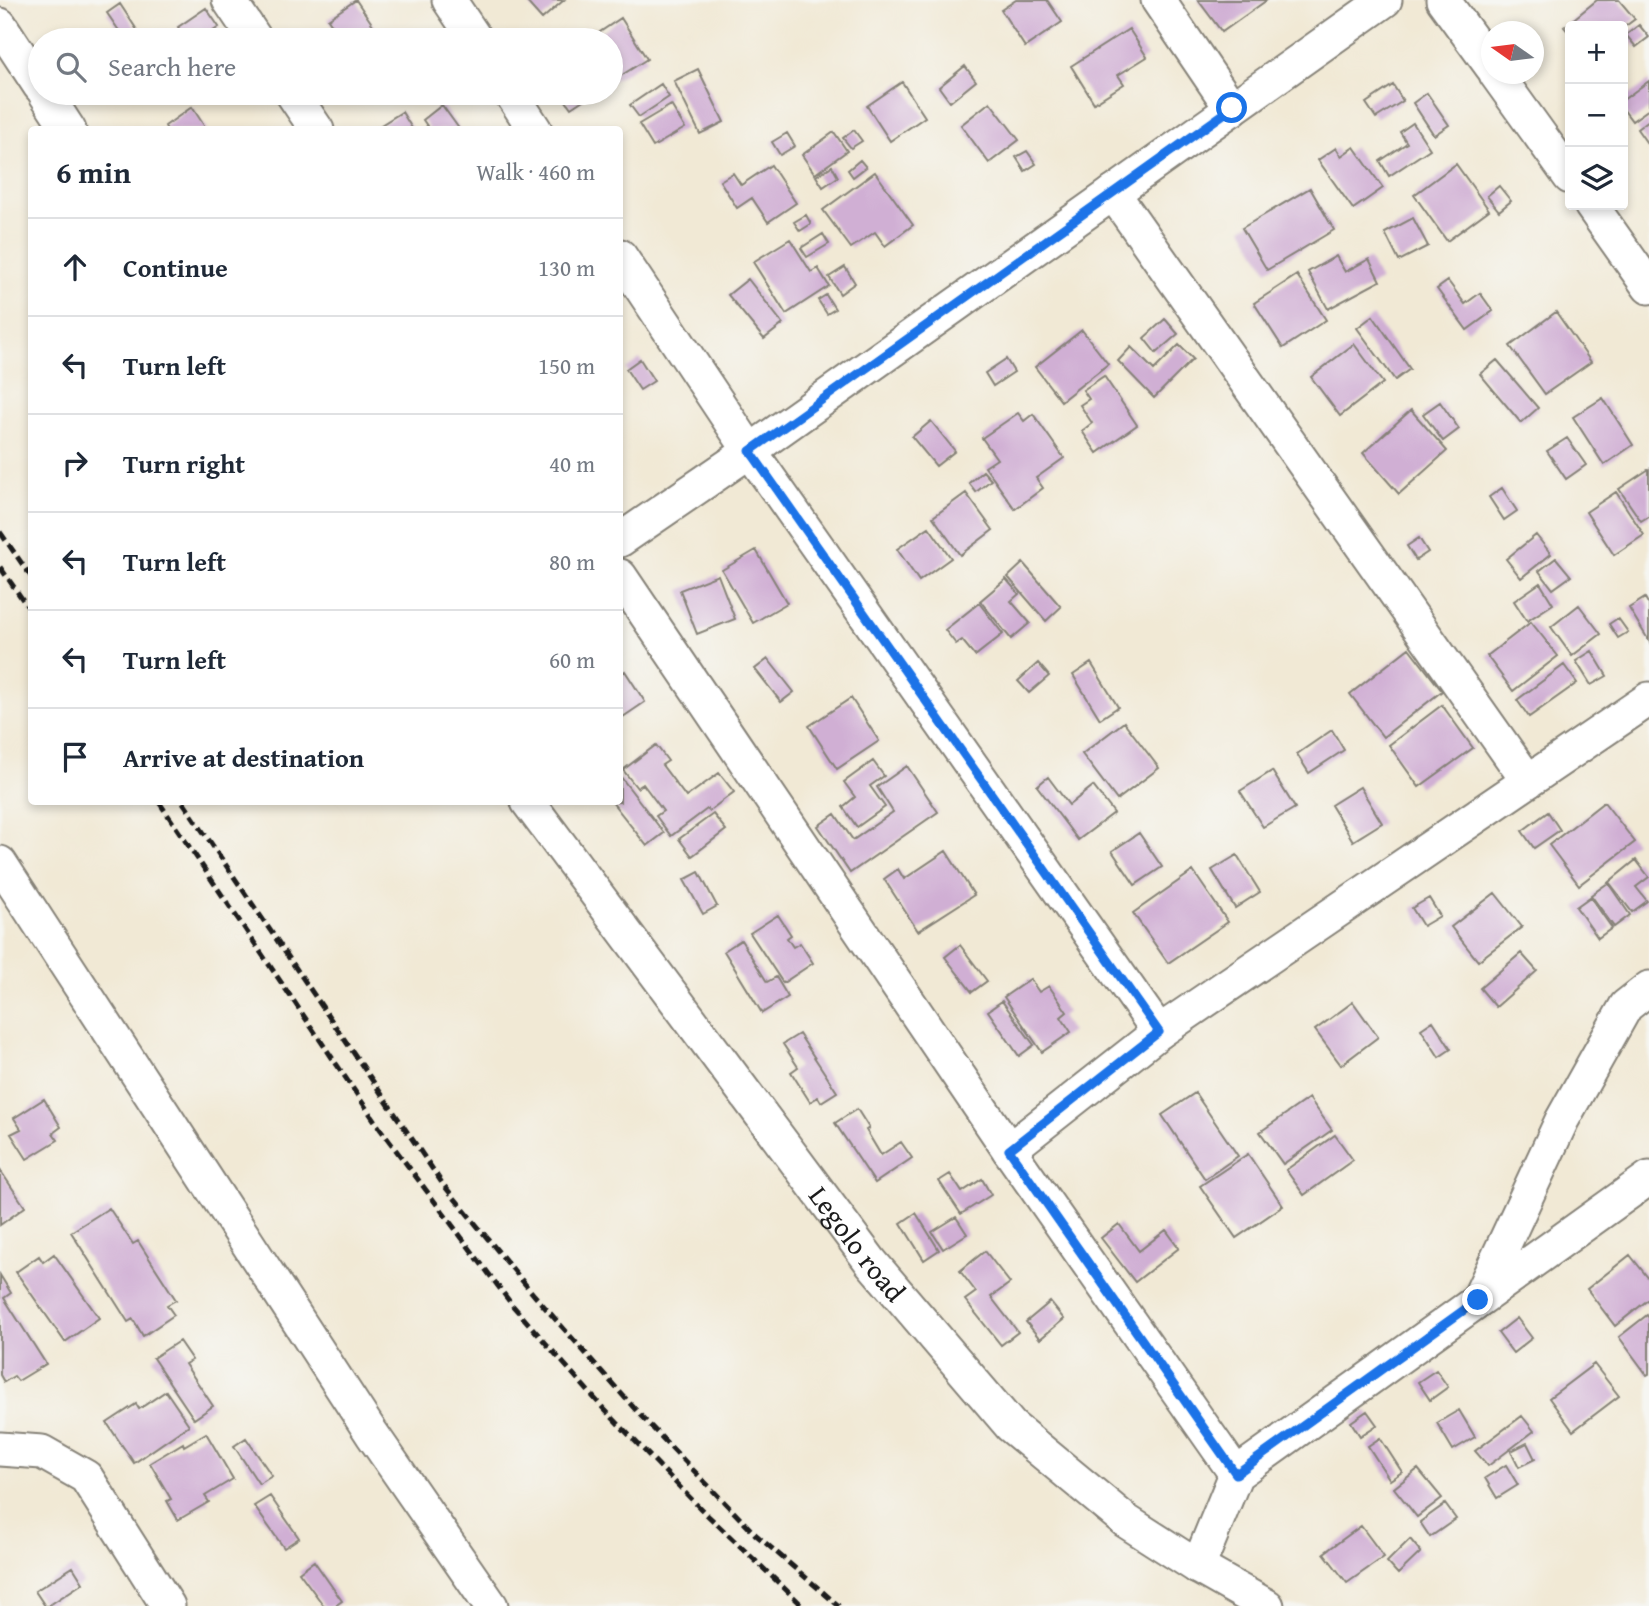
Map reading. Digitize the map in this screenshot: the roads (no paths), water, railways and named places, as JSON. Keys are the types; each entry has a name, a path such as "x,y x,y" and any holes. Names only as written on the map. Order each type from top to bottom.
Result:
{"street":[{"path":"229,0 248,28"},
{"path":"449,0 468,28"},
{"path":"1158,0 1232,108"},
{"path":"623,538 750,451 1385,0"},
{"path":"1443,0 1481,52"},
{"path":"0,25 28,68"},
{"path":"1503,84 1565,170"},
{"path":"53,105 66,126"},
{"path":"300,105 314,126"},
{"path":"519,105 532,126"},
{"path":"1113,193 1528,781"},
{"path":"1595,210 1645,272"},
{"path":"623,260 750,451 1159,1032"},
{"path":"623,580 1009,1150 1236,1474"},
{"path":"1009,1150 1159,1032 1649,699"},
{"name":"Legolo road","path":"530,805 872,1262 1011,1426 1126,1521 1198,1567 1267,1606"},
{"path":"0,863 372,1434 491,1606"},
{"path":"1478,1300 1562,1120 1626,1006 1649,988"},
{"path":"1198,1567 1236,1474 1649,1178"},
{"path":"0,1449 42,1452 86,1477 168,1606"}],"railway":[{"path":"0,532 28,572"},
{"path":"0,567 28,607"},
{"path":"161,805 381,1130 513,1306 603,1408 701,1509 803,1606"},
{"path":"185,805 442,1183 534,1295 642,1417 755,1534 839,1606"}]}
